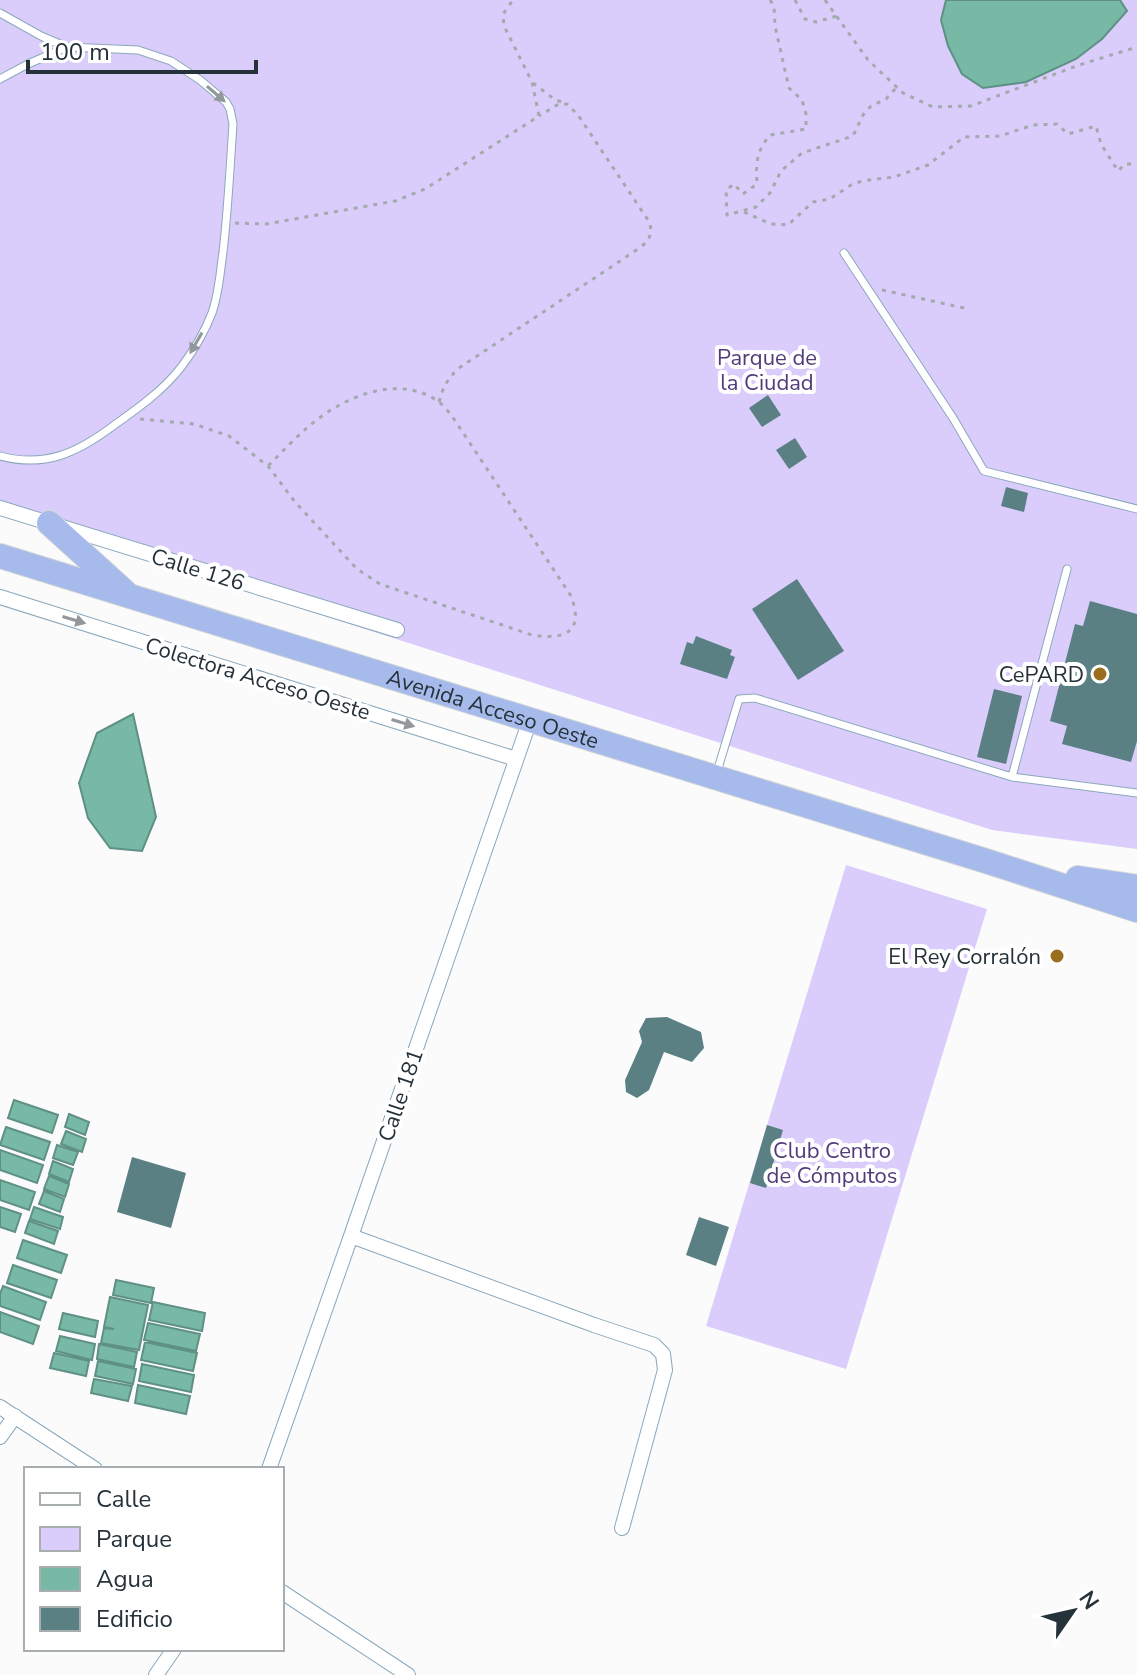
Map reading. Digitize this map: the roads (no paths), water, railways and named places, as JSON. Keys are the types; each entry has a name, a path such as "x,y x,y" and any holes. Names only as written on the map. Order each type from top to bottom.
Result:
{"highway":[{"path":"49,523 130,597"},
{"name":"Avenida Acceso Oeste","path":"0,556 986,861"},
{"path":"986,861 1137,887"},
{"path":"986,861 1137,910"}],"street":[{"name":"Calle 126","path":"0,508 397,630"},
{"name":"Colectora Acceso Oeste","path":"0,597 516,759"},
{"name":"Calle 181","path":"270,1467 530,720"},
{"path":"351,1236 654,1345 663,1354 665,1370 622,1528"},
{"path":"0,1407 92,1467"},
{"path":"0,1437 15,1416"},
{"path":"284,1593 408,1675"},
{"path":"156,1675 173,1651"}],"lane":[{"path":"0,13 67,47 138,50 171,61 226,102 233,124 218,287 207,324 180,368 157,391 87,445 52,459 0,456"},
{"path":"0,79 67,47"},
{"path":"844,253 953,418 984,471 1137,509"},
{"path":"1012,777 1067,569"},
{"path":"715,777 739,699 755,698 1012,777 1137,793"}],"water":[{"path":"946,0 1120,0 1127,11 1102,39 1076,59 1026,82 983,88 962,74 948,46 941,20"},
{"path":"133,714 156,817 142,851 110,848 88,818 79,783 97,733"},
{"path":"14,1100 58,1115 52,1133 8,1118"},
{"path":"69,1114 89,1122 85,1135 65,1127"},
{"path":"6,1127 50,1142 44,1160 0,1145"},
{"path":"66,1131 86,1139 82,1152 61,1144"},
{"path":"57,1145 78,1152 73,1165 53,1158"},
{"path":"0,1150 43,1165 37,1183 0,1170"},
{"path":"53,1161 73,1169 69,1182 49,1174"},
{"path":"49,1176 69,1184 65,1197 44,1189"},
{"path":"0,1180 35,1192 29,1210 0,1200"},
{"path":"44,1191 64,1199 60,1212 39,1204"},
{"path":"0,1207 21,1214 15,1232 0,1227"},
{"path":"34,1207 63,1217 60,1229 30,1219"},
{"path":"29,1221 58,1231 54,1244 25,1233"},
{"path":"23,1240 67,1255 61,1273 17,1258"},
{"path":"13,1265 57,1280 51,1298 7,1283"},
{"path":"116,1280 154,1288 151,1303 113,1295"},
{"path":"3,1286 46,1302 40,1320 0,1306"},
{"path":"110,1297 148,1305 139,1350 101,1343 104,1328 114,1329 104,1327"},
{"path":"153,1302 205,1313 202,1331 149,1320"},
{"path":"0,1312 39,1326 33,1344 0,1332"},
{"path":"63,1313 98,1321 95,1337 59,1329"},
{"path":"148,1323 200,1334 196,1351 144,1340"},
{"path":"60,1336 95,1344 92,1360 56,1351"},
{"path":"145,1342 197,1353 193,1371 141,1360"},
{"path":"99,1344 137,1352 134,1367 97,1359"},
{"path":"54,1353 89,1361 86,1376 50,1368"},
{"path":"98,1361 136,1369 133,1384 95,1376"},
{"path":"142,1364 194,1375 191,1392 139,1381"},
{"path":"94,1379 132,1386 128,1401 91,1393"},
{"path":"138,1385 190,1396 186,1414 135,1403"}],"place":[{"name":"CePARD","path":"1100,674"},
{"name":"El Rey Corralón","path":"1057,956"}],"park label":[{"name":"Parque de la Ciudad","path":"767,370"},
{"name":"Club Centro de Cómputos","path":"832,1162"}]}
